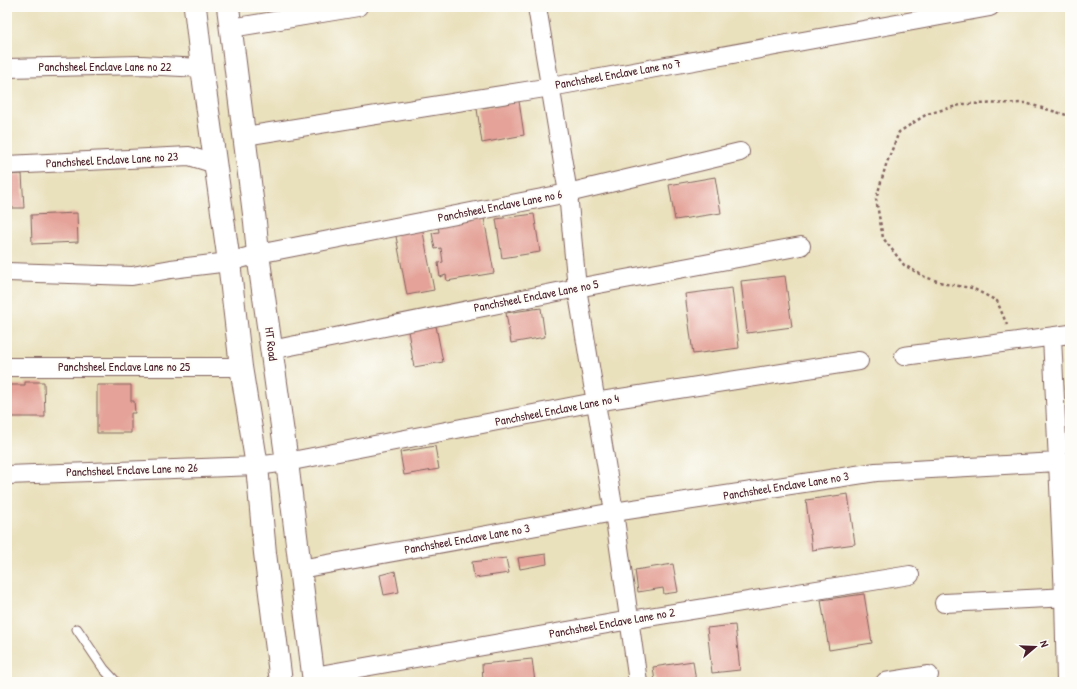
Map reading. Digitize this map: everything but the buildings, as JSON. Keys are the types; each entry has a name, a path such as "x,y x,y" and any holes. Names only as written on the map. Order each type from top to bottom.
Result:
{"street":[{"path":"195,7 229,262 241,367 257,466 265,553 281,682"},
{"path":"229,17 358,7"},
{"path":"537,7 568,193 577,288 614,512 638,682"},
{"name":"Panchsheel Enclave Lane no 7","path":"245,136 551,86 990,7"},
{"name":"HT Road","path":"229,17 245,136 258,254 287,462 314,679"},
{"name":"Panchsheel Enclave Lane no 22","path":"7,68 141,65 202,68"},
{"name":"Panchsheel Enclave Lane no 6","path":"7,272 132,276 171,269 229,262 258,254 568,193 740,152"},
{"name":"Panchsheel Enclave Lane no 23","path":"7,165 189,156 215,164"},
{"name":"Panchsheel Enclave Lane no 5","path":"271,350 577,288 801,246"},
{"path":"904,356 1070,334"},
{"path":"1052,337 1064,463 1067,597 1066,682"},
{"name":"Panchsheel Enclave Lane no 4","path":"257,466 287,462 596,402 859,361"},
{"name":"Panchsheel Enclave Lane no 25","path":"7,367 241,367"},
{"name":"Panchsheel Enclave Lane no 3","path":"300,569 614,512 876,472 1064,463"},
{"name":"Panchsheel Enclave Lane no 26","path":"7,475 257,466"},
{"name":"Panchsheel Enclave Lane no 2","path":"314,679 630,620 910,575"},
{"path":"944,603 1067,597"},
{"path":"885,682 929,676"}],"lane":[{"path":"77,629 104,669 116,682"}],"path":[{"path":"1013,342 997,301 972,288 946,284 925,277 904,265 882,238 876,199 886,165 899,132 927,114 964,104 1026,103 1070,116"}]}
